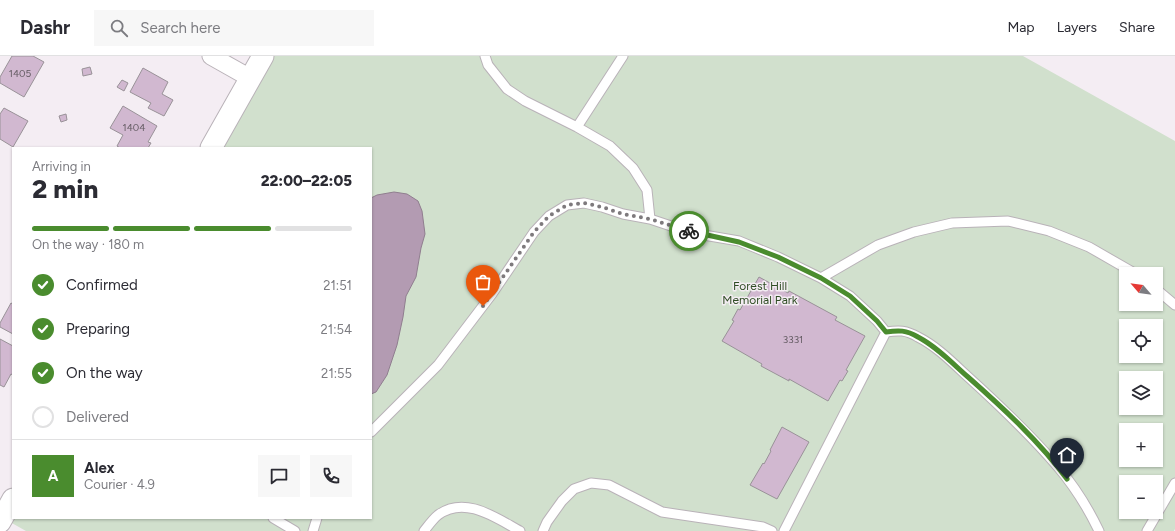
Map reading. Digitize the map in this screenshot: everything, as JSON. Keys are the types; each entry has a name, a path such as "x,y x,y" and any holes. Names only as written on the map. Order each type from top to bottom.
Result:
{"street":[{"path":"211,56 250,78"},
{"path":"212,147 263,56"},
{"path":"0,522 12,501"}],"lane":[{"path":"485,56 488,65 507,89 525,101 578,127 610,146 633,168 647,190 650,219"},
{"path":"578,127 624,56"},
{"path":"372,431 438,365 492,294 534,232 549,216 567,205 584,203 602,207 623,214 650,219 692,232 739,242 778,257 821,278 850,296 877,321 886,332"},
{"path":"821,278 878,245 914,232 952,223 1008,221 1049,231 1089,247 1124,267"},
{"path":"1163,295 1175,305"},
{"path":"886,332 900,330 918,337 938,350 994,400 1059,468 1084,502 1099,531"},
{"path":"784,531 886,332"},
{"path":"543,531 547,522 562,501 574,489 591,483 609,485 662,512 763,527 772,531"},
{"path":"1147,531 1175,483"},
{"path":"424,531 437,515 450,507 468,507 482,511 520,531"},
{"path":"275,519 295,531"},
{"path":"313,531 317,519"}],"green space":[{"name":"Forest Hill Memorial Park","path":"273,56 1023,56 1175,141 1174,531 26,531 10,522 12,519 372,519 372,147 223,147"}],"shaded area":[{"path":"394,192 407,194 418,201 422,211 425,234 416,277 406,296 397,345 387,375 376,392 372,394 372,198 377,195"}],"building":[{"path":"12,56 33,56 44,62 24,97 0,83 0,77"},
{"path":"90,67 92,74 83,76 82,69"},
{"path":"143,68 168,82 162,94 173,100 164,116 148,108 151,103 130,92"},
{"path":"122,80 128,83 124,91 117,87"},
{"path":"123,106 157,126 148,142 151,143 149,147 118,147 117,146 123,135 110,128"},
{"path":"4,108 28,121 13,147 0,139 0,114"},
{"path":"66,114 67,120 61,122 59,116"},
{"path":"759,277 788,293 789,291 837,317 835,320 865,336 846,370 848,371 842,381 840,380 828,401 789,379 789,381 761,366 762,364 722,341 734,321 732,320 738,309 740,310"},
{"path":"12,304 12,333 0,327 0,323"},
{"path":"0,339 12,345 12,374 4,387 0,385"},
{"path":"782,427 809,442 777,499 750,485 763,463 764,464"}],"way so far":[{"path":"483,306 534,232 549,216 567,205 584,203 623,214 650,219 689,231"}],"route":[{"path":"689,231 739,242 778,257 821,278 850,296 877,321 886,332 900,330 918,337 938,350 994,400 1027,433 1067,479"}]}
